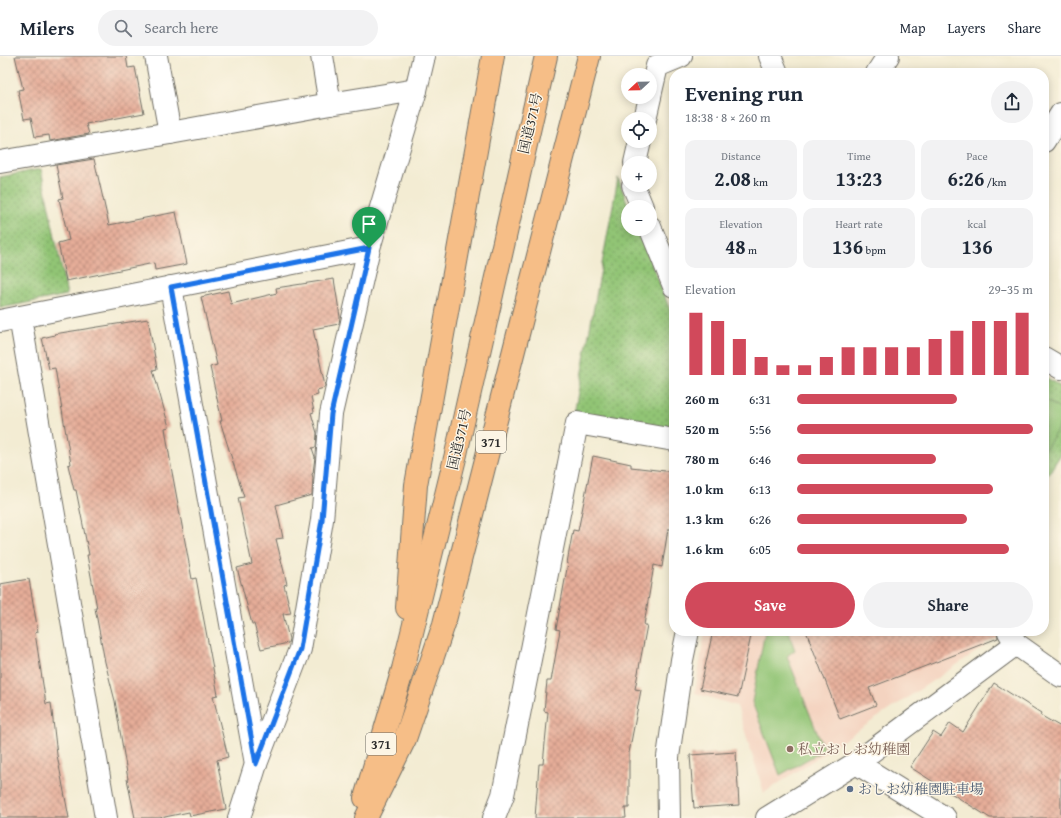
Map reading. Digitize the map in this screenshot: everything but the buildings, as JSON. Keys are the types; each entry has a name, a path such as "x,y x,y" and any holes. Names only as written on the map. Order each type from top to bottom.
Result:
{"highway":[{"name":"371","path":"403,669 416,485 492,56"},
{"name":"国道371号","path":"358,818 403,669 456,454 546,56"},
{"name":"371","path":"366,818 405,739 444,624 589,56"}],"street":[{"path":"156,56 170,133"},
{"path":"322,56 330,104"},
{"path":"239,818 256,764 300,649 322,520 331,414 369,248 416,90 424,56"},
{"path":"657,68 657,66 681,56"},
{"path":"770,56 775,68"},
{"path":"880,68 888,56"},
{"path":"1,155 170,133 416,90"},
{"path":"1049,133 1061,114"},
{"path":"654,236 669,274"},
{"path":"106,818 10,319 369,248"},
{"path":"171,287 256,764"},
{"path":"1049,361 1061,368"},
{"path":"494,818 503,795 578,423 669,439"},
{"path":"669,818 668,757 687,636"},
{"path":"767,818 856,763 1012,637 1061,676"},
{"path":"856,763 945,818"}],"shaded area":[{"name":"私立おしお幼稚園","path":"704,636 987,636 985,646 764,793 737,706 695,693"}],"green space":[{"path":"41,169 67,295 0,308 0,177"},
{"path":"618,178 621,186 621,192 623,192 626,200 621,200 621,236 641,236 669,307 669,429 574,414"},
{"path":"1049,379 1061,387 1061,454 1049,473"},
{"path":"1049,402 1061,410 1061,423 1049,443"},
{"path":"764,636 790,636 795,650 787,656 824,750 780,775 752,702"}],"place":[{"name":"私立おしお幼稚園","path":"790,749"},
{"name":"おしお幼稚園駐車場","path":"850,789"}],"route":[{"path":"369,248 331,414 322,520 300,649 256,764 171,287 369,248"}]}
